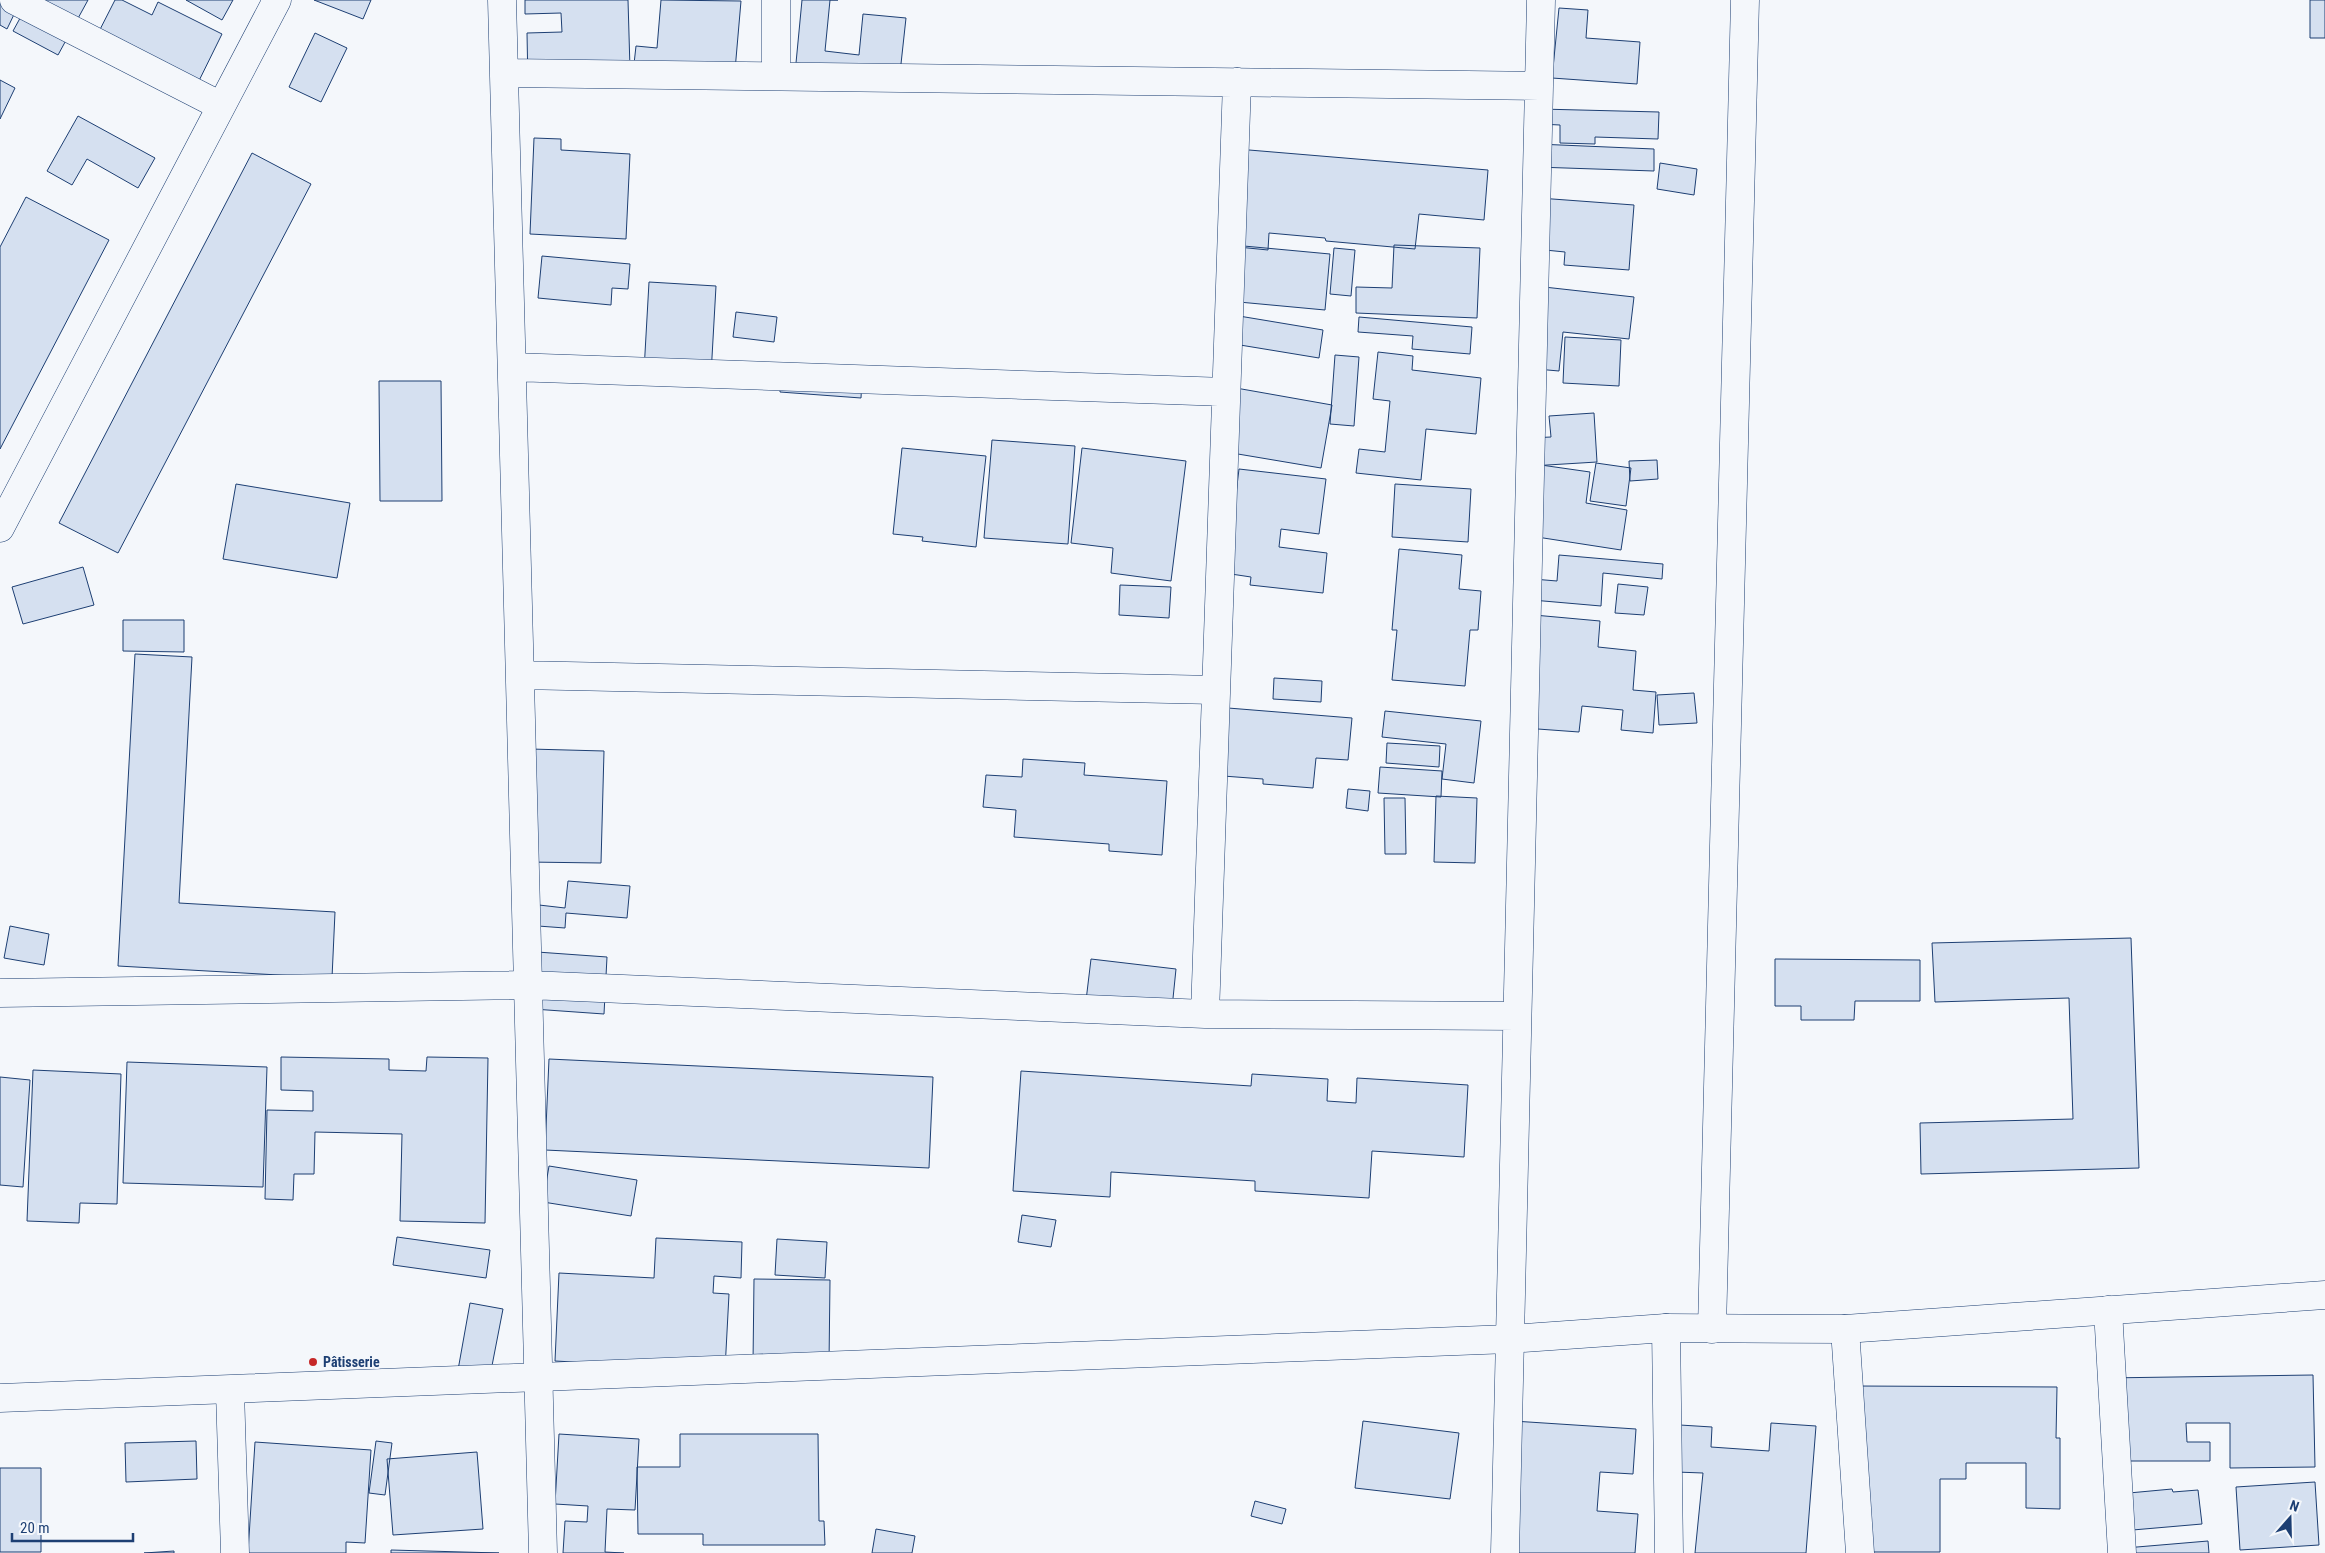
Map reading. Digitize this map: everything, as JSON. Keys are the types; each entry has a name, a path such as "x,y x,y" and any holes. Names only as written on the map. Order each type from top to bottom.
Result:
{"street":[{"path":"14,0 221,106"},
{"path":"0,528 277,0"},
{"path":"502,0 543,1553"},
{"path":"776,0 776,76"},
{"path":"1505,1553 1540,0"},
{"path":"1712,1329 1745,0"},
{"path":"504,73 1538,86"},
{"path":"1205,1014 1237,82"},
{"path":"512,367 1226,392"},
{"path":"520,675 1216,690"},
{"path":"0,993 529,985 1205,1014 1517,1016"},
{"path":"0,1398 539,1379 1509,1339 1666,1328 1845,1329 2325,1295"},
{"path":"2108,1310 2122,1553"},
{"path":"1666,1328 1669,1553"},
{"path":"1845,1329 1860,1553"},
{"path":"230,1391 235,1553"}],"building":[{"path":"0,0 21,0 7,29 0,25"},
{"path":"30,0 88,0 58,55 13,31"},
{"path":"115,0 122,0 152,15 158,2 222,34 188,103 88,53"},
{"path":"186,0 233,0 222,20"},
{"path":"314,0 371,0 363,19"},
{"path":"525,0 628,0 630,69 528,86 527,33 562,32 561,13 525,14"},
{"path":"661,0 741,1 734,82 633,73 636,46 657,48"},
{"path":"802,0 830,0 825,51 859,55 863,14 906,18 900,73 796,63"},
{"path":"2310,0 2325,0 2325,38 2310,38"},
{"path":"1559,8 1588,10 1586,38 1640,42 1637,84 1552,78"},
{"path":"315,33 347,48 321,102 289,87"},
{"path":"0,80 15,88 0,119"},
{"path":"1540,109 1659,112 1658,139 1595,137 1595,144 1560,143 1560,125 1540,124"},
{"path":"78,116 155,158 138,188 87,159 72,185 47,171"},
{"path":"534,138 561,139 561,150 630,154 626,239 530,234"},
{"path":"1537,144 1654,149 1654,171 1536,167"},
{"path":"1237,149 1488,170 1484,220 1419,214 1415,249 1326,241 1325,238 1269,233 1268,250 1228,246"},
{"path":"252,153 311,184 118,553 59,523"},
{"path":"1660,163 1697,169 1694,195 1657,189"},
{"path":"26,197 109,240 0,449 0,247"},
{"path":"1539,198 1634,205 1629,270 1564,265 1565,252 1535,249"},
{"path":"1233,245 1330,254 1325,310 1228,301"},
{"path":"1394,245 1480,248 1477,318 1356,313 1356,287 1392,288"},
{"path":"1334,248 1355,250 1351,296 1330,294"},
{"path":"542,256 630,264 628,289 612,288 611,305 538,298"},
{"path":"649,282 716,286 711,375 644,371"},
{"path":"1535,286 1634,297 1629,339 1563,332 1559,371 1525,368"},
{"path":"736,312 777,317 774,342 733,337"},
{"path":"1239,316 1323,330 1319,358 1234,344"},
{"path":"1359,317 1472,327 1470,354 1412,349 1413,336 1358,332"},
{"path":"1565,337 1621,340 1619,386 1563,383"},
{"path":"1378,352 1413,356 1412,370 1481,378 1476,434 1426,429 1421,480 1356,473 1359,449 1385,452 1390,401 1373,399"},
{"path":"1335,355 1359,357 1354,426 1330,424"},
{"path":"862,378 861,398 780,392 780,386"},
{"path":"379,381 441,381 442,501 380,501"},
{"path":"1236,388 1332,405 1321,468 1226,452"},
{"path":"1594,413 1597,462 1531,466 1529,438 1551,437 1549,416"},
{"path":"992,440 1075,446 1068,544 984,538"},
{"path":"902,448 986,456 976,547 922,541 923,537 893,534"},
{"path":"1082,448 1186,461 1171,581 1111,573 1113,548 1071,543"},
{"path":"1657,460 1658,479 1630,481 1629,461"},
{"path":"1596,463 1631,468 1626,506 1590,501"},
{"path":"1534,464 1590,472 1586,503 1627,510 1621,550 1537,537"},
{"path":"1239,469 1326,479 1319,534 1281,529 1279,547 1327,553 1323,593 1250,585 1251,577 1231,574 1230,544"},
{"path":"236,484 350,503 337,578 223,559"},
{"path":"1395,484 1471,489 1468,542 1392,537"},
{"path":"1399,549 1462,555 1459,589 1481,591 1478,630 1470,630 1465,686 1392,680 1397,630 1392,630"},
{"path":"1559,555 1663,564 1662,579 1603,573 1601,606 1532,600 1533,579 1557,581"},
{"path":"83,567 94,605 23,624 12,587"},
{"path":"1618,584 1648,587 1644,615 1615,613"},
{"path":"1120,585 1171,587 1169,618 1119,615"},
{"path":"1534,615 1600,621 1598,647 1636,651 1633,690 1656,692 1653,733 1621,730 1623,710 1582,706 1579,732 1524,728"},
{"path":"123,620 184,620 184,652 123,651"},
{"path":"135,654 192,657 179,903 335,912 332,978 118,966"},
{"path":"1274,678 1322,681 1321,702 1273,699"},
{"path":"1694,693 1697,723 1659,725 1657,695"},
{"path":"1228,708 1352,718 1348,760 1316,758 1313,788 1263,784 1263,779 1223,776"},
{"path":"1385,711 1481,721 1474,783 1442,779 1446,744 1382,737"},
{"path":"1387,743 1440,746 1439,767 1386,763"},
{"path":"530,749 604,751 601,863 527,862"},
{"path":"1023,759 1085,763 1084,775 1167,781 1162,855 1109,851 1109,844 1014,837 1016,810 983,807 986,775 1022,777"},
{"path":"1380,767 1442,771 1441,797 1378,793"},
{"path":"1348,789 1370,791 1368,811 1346,808"},
{"path":"1436,796 1477,798 1475,863 1434,862"},
{"path":"1384,798 1405,798 1406,854 1385,854"},
{"path":"568,881 630,886 627,918 566,913 565,928 538,926 539,905 565,908"},
{"path":"10,926 49,934 44,965 4,958"},
{"path":"2131,938 2139,1168 1921,1174 1920,1123 2073,1119 2069,998 1935,1002 1932,943"},
{"path":"537,952 607,957 604,1014 533,1009"},
{"path":"1091,959 1176,969 1171,1018 1085,1009"},
{"path":"1775,959 1920,960 1920,1001 1855,1001 1854,1020 1801,1020 1801,1006 1775,1006"},
{"path":"281,1057 389,1059 389,1070 426,1071 427,1057 488,1058 485,1223 400,1221 402,1134 315,1132 314,1174 294,1174 293,1200 265,1199 267,1110 313,1111 313,1091 281,1090"},
{"path":"549,1059 933,1077 929,1168 545,1150"},
{"path":"127,1062 267,1067 263,1187 123,1183"},
{"path":"33,1070 121,1074 117,1204 80,1203 79,1223 27,1221"},
{"path":"1021,1071 1251,1086 1252,1074 1328,1079 1327,1101 1356,1103 1357,1078 1468,1085 1464,1157 1372,1151 1369,1198 1255,1191 1255,1181 1111,1172 1110,1197 1013,1191"},
{"path":"0,1077 30,1080 23,1187 0,1185"},
{"path":"549,1166 637,1180 631,1216 543,1202"},
{"path":"1022,1215 1056,1220 1051,1247 1018,1242"},
{"path":"397,1237 490,1250 486,1278 393,1265"},
{"path":"656,1238 742,1242 741,1278 714,1276 713,1293 729,1294 725,1370 555,1361 559,1273 654,1278"},
{"path":"777,1239 827,1242 825,1278 775,1275"},
{"path":"754,1279 830,1280 829,1364 753,1363"},
{"path":"470,1303 503,1309 490,1376 458,1370"},
{"path":"2313,1375 2315,1467 2230,1468 2230,1423 2186,1423 2187,1442 2210,1442 2210,1461 2113,1461 2105,1378"},
{"path":"1857,1386 2057,1387 2056,1438 2060,1438 2060,1509 2026,1508 2026,1463 1966,1463 1966,1479 1940,1479 1940,1552 1859,1552"},
{"path":"1363,1421 1459,1433 1450,1499 1355,1488"},
{"path":"1513,1421 1636,1429 1633,1474 1600,1472 1597,1511 1638,1514 1635,1553 1516,1553"},
{"path":"1771,1423 1816,1426 1806,1553 1695,1553 1703,1473 1676,1472 1680,1425 1712,1427 1711,1447 1769,1451"},
{"path":"559,1434 639,1439 635,1510 607,1509 605,1552 624,1553 563,1553 565,1521 587,1522 588,1506 555,1504"},
{"path":"680,1434 818,1434 819,1521 824,1521 825,1545 703,1545 703,1534 638,1534 637,1467 680,1467"},
{"path":"196,1441 197,1479 126,1482 125,1443"},
{"path":"376,1441 392,1443 385,1495 369,1493"},
{"path":"255,1442 371,1450 365,1543 346,1542 346,1553 248,1553"},
{"path":"477,1452 483,1529 393,1535 387,1459"},
{"path":"0,1468 41,1468 41,1552 0,1552"},
{"path":"2315,1482 2319,1545 2240,1550 2236,1487"},
{"path":"2172,1489 2173,1492 2198,1490 2202,1524 2121,1531 2118,1494"},
{"path":"1255,1501 1286,1509 1282,1524 1251,1516"},
{"path":"876,1529 915,1536 912,1553 872,1553"},
{"path":"2208,1541 2209,1553 2125,1553 2125,1548"},
{"path":"391,1550 499,1553 391,1553"},
{"path":"174,1551 174,1553 144,1553"}],"place":[{"name":"Pâtisserie","path":"313,1362"}]}
